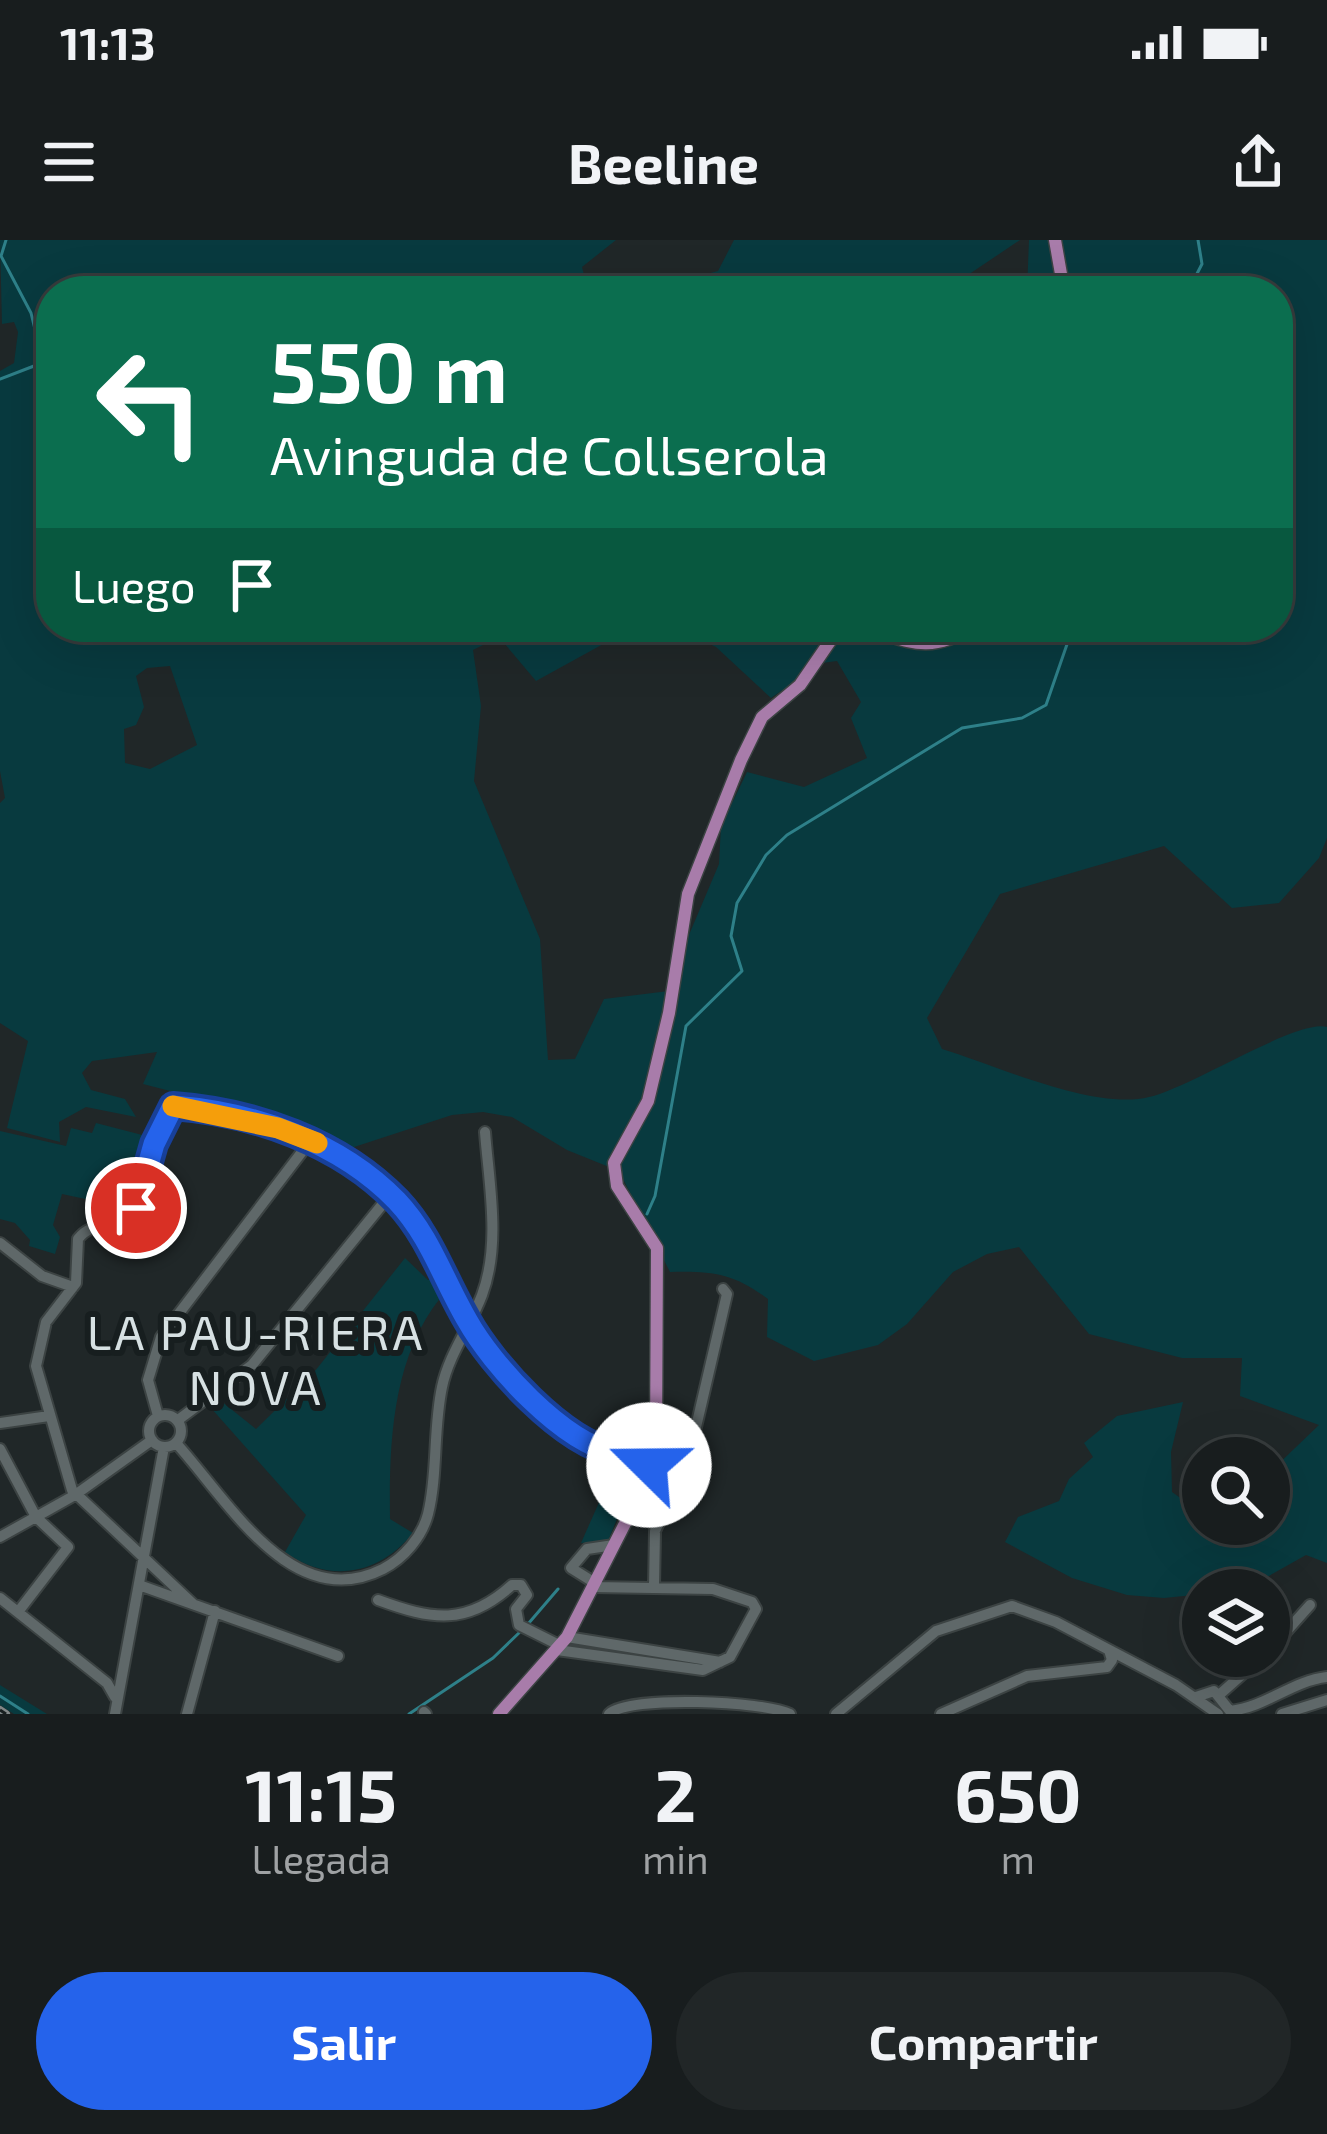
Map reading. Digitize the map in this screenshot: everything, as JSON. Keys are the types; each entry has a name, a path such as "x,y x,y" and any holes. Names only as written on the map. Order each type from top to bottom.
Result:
{"main road":[{"path":"1055,240 1061,276"},
{"path":"499,1714 562,1644 638,1498 660,1434 655,1242 617,1186 614,1163 648,1101 669,1013 688,894 754,730 768,710 800,685 827,642"},
{"path":"638,1498 629,1468 634,1451 660,1434"},
{"path":"634,1451 645,1453 648,1466"},
{"path":"629,1468 648,1466"}],"street":[{"path":"193,1604 75,1495 35,1366 46,1322 73,1287 78,1239 89,1228 118,1223 132,1215 169,1107 311,1140 353,1163 390,1195 427,1240 468,1322 532,1400 616,1453 629,1468"},
{"path":"152,1440 170,1445 285,1564 313,1577 369,1576 406,1553 427,1517 433,1434 445,1373 482,1293 492,1240 484,1132"},
{"path":"158,1416 148,1380 161,1337 311,1140"},
{"path":"158,1416 178,1420 252,1365 390,1195"},
{"path":"0,1243 42,1276 73,1287"},
{"path":"654,1587 655,1531 685,1471 727,1297 723,1289"},
{"path":"0,1424 49,1416"},
{"path":"152,1440 149,1426 158,1416"},
{"path":"116,1707 142,1561 170,1445 182,1434 178,1420"},
{"path":"0,1537 75,1495 152,1440"},
{"path":"0,1449 37,1517 68,1546 18,1612"},
{"path":"616,1453 634,1451"},
{"path":"378,1600 423,1617 452,1615 490,1607 512,1585 520,1586 527,1595 517,1610 524,1628 562,1644 697,1666 723,1662 756,1605 713,1589 594,1585 566,1573 587,1549 614,1545"},
{"path":"139,1585 338,1656"},
{"path":"0,1598 107,1683 116,1707"},
{"path":"1290,1627 1310,1605"},
{"path":"836,1714 936,1631 998,1609 1023,1608 1154,1673 1218,1714"},
{"path":"187,1714 215,1611"},
{"path":"1107,1666 1112,1660 1109,1650"},
{"path":"941,1714 964,1700 1028,1676 1107,1666 1154,1673"},
{"path":"1219,1695 1239,1677"},
{"path":"1191,1695 1209,1690 1230,1711 1254,1708 1310,1679 1327,1677"},
{"path":"1191,1695 1201,1714"},
{"path":"964,1700 970,1714"},
{"path":"1282,1714 1327,1700"},
{"path":"608,1714 628,1704 666,1709 761,1706 790,1714"}],"shaded area":[{"path":"0,240 616,240 582,267 584,276 36,276 36,642 489,642 473,650 481,706 474,781 540,939 548,1060 575,1059 604,999 677,990 683,949 719,864 721,826 747,772 804,787 867,758 851,718 861,702 837,661 822,663 771,698 705,642 1293,642 1293,276 1028,276 1029,240 1327,240 1327,838 1319,858 1279,903 1232,908 1164,846 1000,894 927,1018 942,1049 1074,1092 1127,1100 1168,1091 1292,1033 1327,1027 1327,1563 1306,1555 1281,1569 1182,1569 1182,1596 1164,1598 1127,1595 1072,1578 1005,1542 1018,1517 1059,1501 1069,1479 1093,1457 1084,1443 1117,1416 1183,1402 1171,1452 1172,1492 1182,1499 1182,1545 1290,1545 1290,1453 1319,1425 1240,1396 1242,1358 1182,1358 1089,1334 1019,1247 987,1254 953,1272 907,1324 878,1345 814,1361 767,1337 768,1299 755,1290 722,1275 670,1272 619,1171 567,1150 512,1117 483,1112 452,1115 348,1149 278,1119 143,1084 157,1052 92,1061 82,1073 91,1090 125,1099 136,1117 86,1107 59,1122 60,1142 7,1128 28,1041 0,1023 0,803 5,798 0,771 0,371 14,363 18,332 14,322 2,324","holes":["170,666 197,745 150,769 125,763 124,729 136,725 144,707 136,676 147,668"]},
{"path":"734,240 1020,240 966,276 700,276 718,271"},
{"path":"503,642 610,642 536,681"},
{"path":"96,1123 150,1137 132,1209 62,1194 53,1225 60,1237 55,1254 29,1246 30,1240 15,1223 0,1219 0,1131 66,1146 71,1128 92,1133"},
{"path":"405,1258 428,1280 433,1278 441,1297 412,1347 393,1431 390,1519 413,1533 369,1566 336,1571 319,1568 285,1552 306,1515 211,1408 221,1401 256,1429 315,1371"},
{"path":"613,1471 633,1480 608,1541 581,1543"},
{"path":"0,1685 47,1714 14,1714 0,1705"}],"waterway":[{"path":"6,240 1,256 31,313 36,334"},
{"path":"1196,276 1202,264 1198,240"},
{"path":"0,379 36,363"},
{"path":"647,1214 655,1196 686,1026 742,971 731,936 737,903 766,855 787,835 962,728 1022,718 1046,705 1068,642"},
{"path":"528,1624 558,1589"},
{"path":"409,1714 493,1658 521,1631"},
{"path":"0,1696 28,1714"}],"railway":[{"path":"0,1710 6,1714"}],"slow traffic":[{"path":"173,1106 278,1128 317,1143"}],"district":[{"name":"LA PAU-RIERA NOVA","path":"256,1360"}],"route":[{"path":"136,1208 169,1107 278,1128 323,1145 382,1186 410,1216 476,1335 520,1388 546,1411 616,1453 643,1451 649,1465"}]}
